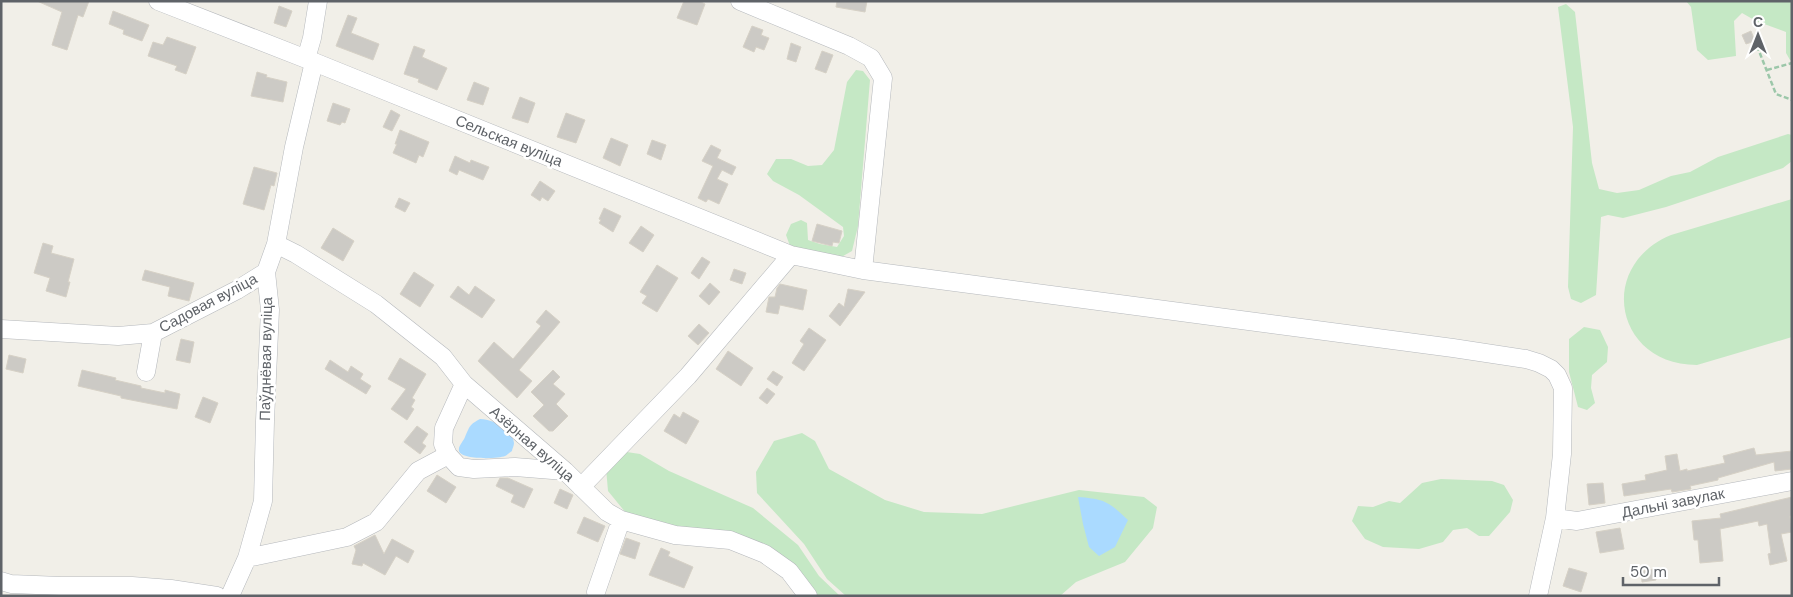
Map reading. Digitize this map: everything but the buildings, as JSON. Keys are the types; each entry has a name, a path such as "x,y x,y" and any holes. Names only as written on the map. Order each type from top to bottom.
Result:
{"street":[{"name":"Сельская вуліца","path":"158,1 310,60 791,256 863,270 1443,347 1526,359 1539,363 1557,375 1563,388 1562,454 1555,518 1538,596"},
{"name":"Паўднёвая вуліца","path":"230,596 247,558 263,501 270,310 266,272 276,244 310,60 318,1"},
{"path":"740,1 849,46 871,58 883,78 863,270"},
{"name":"Азёрная вуліца","path":"276,244 296,254 376,304 442,357 464,384 565,471 607,512 621,520 675,535 730,540 765,554 789,572 808,596"},
{"path":"581,487 688,376 791,256"},
{"name":"Садовая вуліца","path":"1,329 118,336 153,332 238,290 266,272"},
{"path":"146,372 153,332"},
{"path":"464,384 444,428 443,444 448,455 459,467 474,470 515,467 565,471"},
{"path":"247,558 347,537 376,522 418,471 448,455"},
{"name":"Дальні завулак","path":"1555,518 1577,521 1792,481"},
{"path":"596,592 621,520"},
{"path":"1,581 12,584 61,586 132,586 172,589 217,596"}],"path":[{"path":"1757,46 1776,94 1792,100"},
{"path":"1767,70 1792,63"}],"green space":[{"path":"1686,1 1792,1 1792,60 1790,60 1786,53 1786,32 1756,21 1742,13 1734,21 1736,56 1708,60 1697,50 1691,7"},
{"path":"1566,4 1575,12 1592,163 1599,189 1617,193 1639,190 1671,176 1690,172 1718,157 1788,134 1792,135 1792,161 1783,168 1666,207 1623,218 1608,215 1601,217 1596,295 1581,303 1571,299 1568,287 1573,127 1558,7"},
{"path":"856,70 863,71 870,80 858,226 852,251 836,260 790,246 786,235 791,224 801,220 807,223 808,240 837,247 844,236 843,227 799,195 773,181 767,174 776,159 791,159 808,166 822,165 834,150 847,82"},
{"path":"1792,199 1792,337 1697,365 1669,361 1648,349 1633,332 1625,312 1625,290 1632,268 1647,249 1671,235"},
{"path":"1584,327 1600,330 1608,347 1607,362 1592,375 1591,388 1595,403 1587,410 1578,407 1569,372 1569,339"},
{"path":"802,433 815,441 829,469 885,500 924,512 982,514 1079,490 1144,497 1157,507 1153,528 1125,562 1076,582 1060,596 846,596 827,579 804,544 757,493 756,472 774,441"},
{"path":"620,451 640,454 669,471 753,508 798,545 819,576 840,596 810,596 780,559 626,513 608,491 606,468"},
{"path":"1441,479 1492,481 1504,485 1513,500 1510,512 1489,536 1479,536 1467,528 1453,530 1443,542 1419,549 1383,547 1365,539 1352,521 1358,506 1373,507 1389,501 1400,503 1422,483"}],"water":[{"path":"480,419 496,423 510,433 514,443 512,451 505,456 495,458 480,458 461,454 459,447 469,428"},
{"path":"1078,497 1106,502 1128,520 1115,547 1099,556 1089,547"}]}
